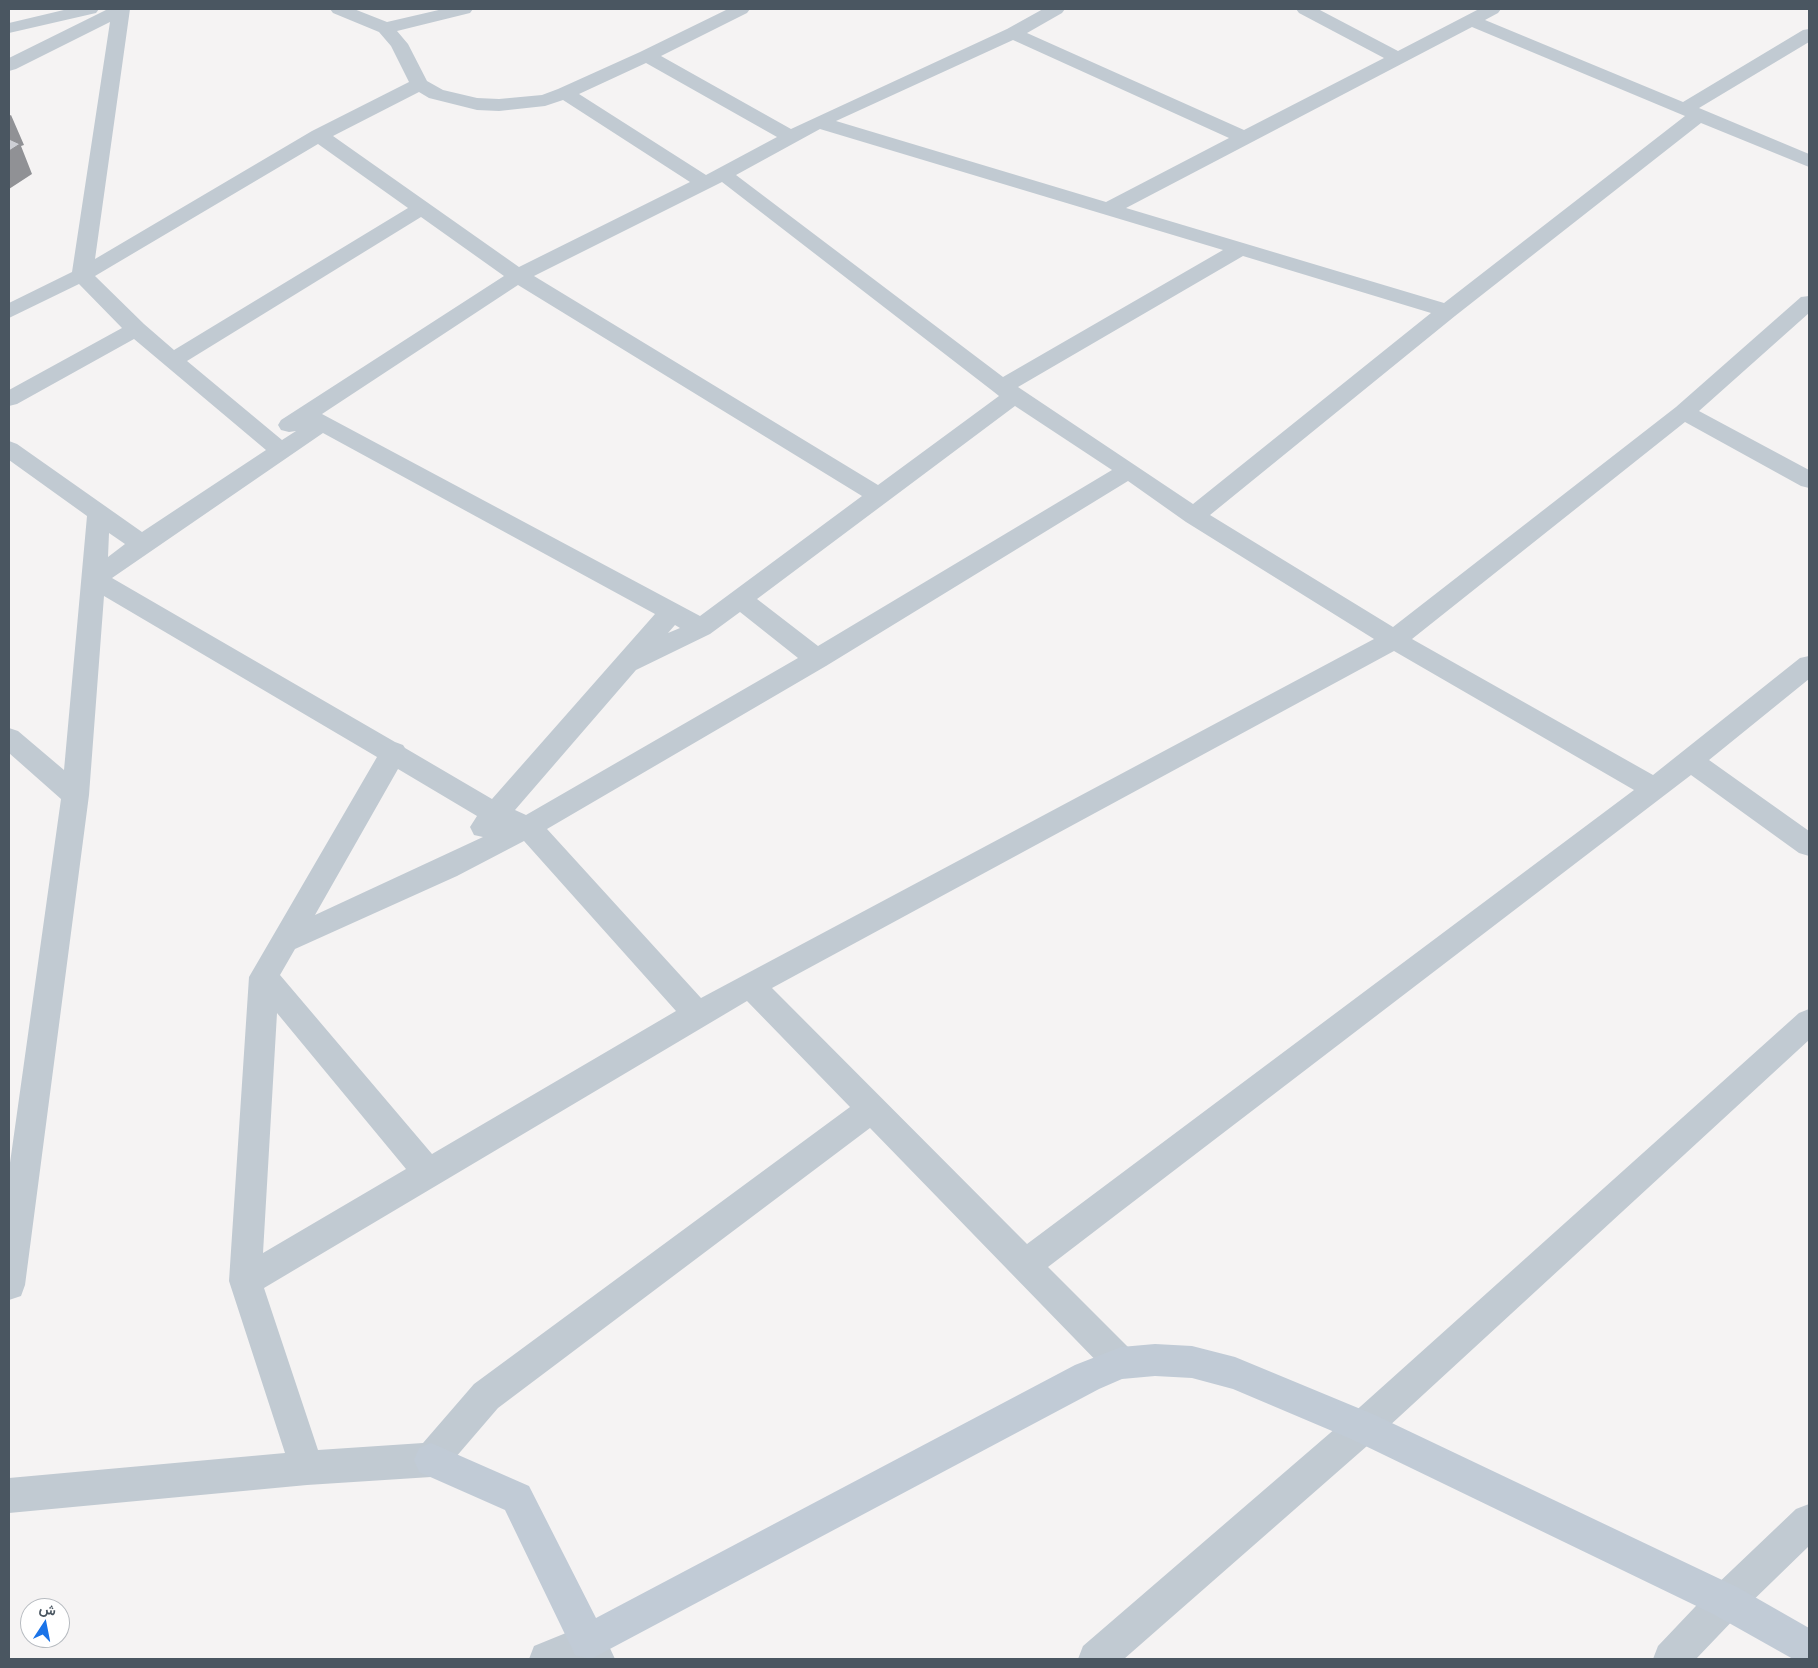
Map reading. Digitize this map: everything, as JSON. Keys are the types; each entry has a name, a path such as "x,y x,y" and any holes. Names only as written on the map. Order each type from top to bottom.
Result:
{"street":[{"path":"9,65 13,21 90,9"},
{"path":"339,9 385,28 399,44 419,84 436,94 476,104 522,104 564,93 647,56 741,9"},
{"path":"385,28 464,9"},
{"path":"94,579 275,446 518,276 714,178 818,122 1013,33 1056,9"},
{"path":"1305,9 1398,58"},
{"path":"1108,209 1492,9"},
{"path":"9,65 121,10"},
{"path":"82,275 121,10"},
{"path":"1471,20 1809,161"},
{"path":"1013,33 1245,138"},
{"path":"1194,516 1692,112 1809,34"},
{"path":"647,56 790,136"},
{"path":"9,311 82,275 320,135 419,84"},
{"path":"564,93 714,178 1009,391 1129,470 1194,516 1394,640 1655,789"},
{"path":"818,122 1447,311"},
{"path":"320,135 518,276 879,496"},
{"path":"173,360 422,208"},
{"path":"626,664 701,628 879,496 1009,391 1241,249"},
{"path":"82,275 136,329 275,446"},
{"path":"245,1281 697,1014 1394,640 1684,412 1809,303"},
{"path":"9,399 136,329"},
{"path":"1684,412 1809,480"},
{"path":"314,419 701,628"},
{"path":"9,449 142,544"},
{"path":"285,941 447,868 528,828 817,659 1129,470"},
{"path":"9,1285 75,795 100,515"},
{"path":"94,579 394,752 496,814 528,828 697,1014"},
{"path":"740,599 817,659"},
{"path":"447,868 672,612"},
{"path":"1025,1265 1655,789 1809,665"},
{"path":"9,738 75,795"},
{"path":"307,1468 245,1281 264,977 394,752"},
{"path":"1690,761 1809,846"},
{"path":"264,977 429,1173"},
{"path":"751,986 1121,1363"},
{"path":"1096,1659 1363,1427 1809,1022"},
{"path":"431,1460 486,1396 871,1109"},
{"path":"547,1659 593,1650 1088,1377 1121,1363 1155,1360 1192,1362 1235,1373 1363,1427 1726,1601 1809,1648"},
{"path":"9,1496 307,1468 431,1460 516,1498 593,1650"},
{"path":"1671,1659 1726,1601 1809,1522"}],"building":[{"path":"9,139 20,144 9,151"}]}
